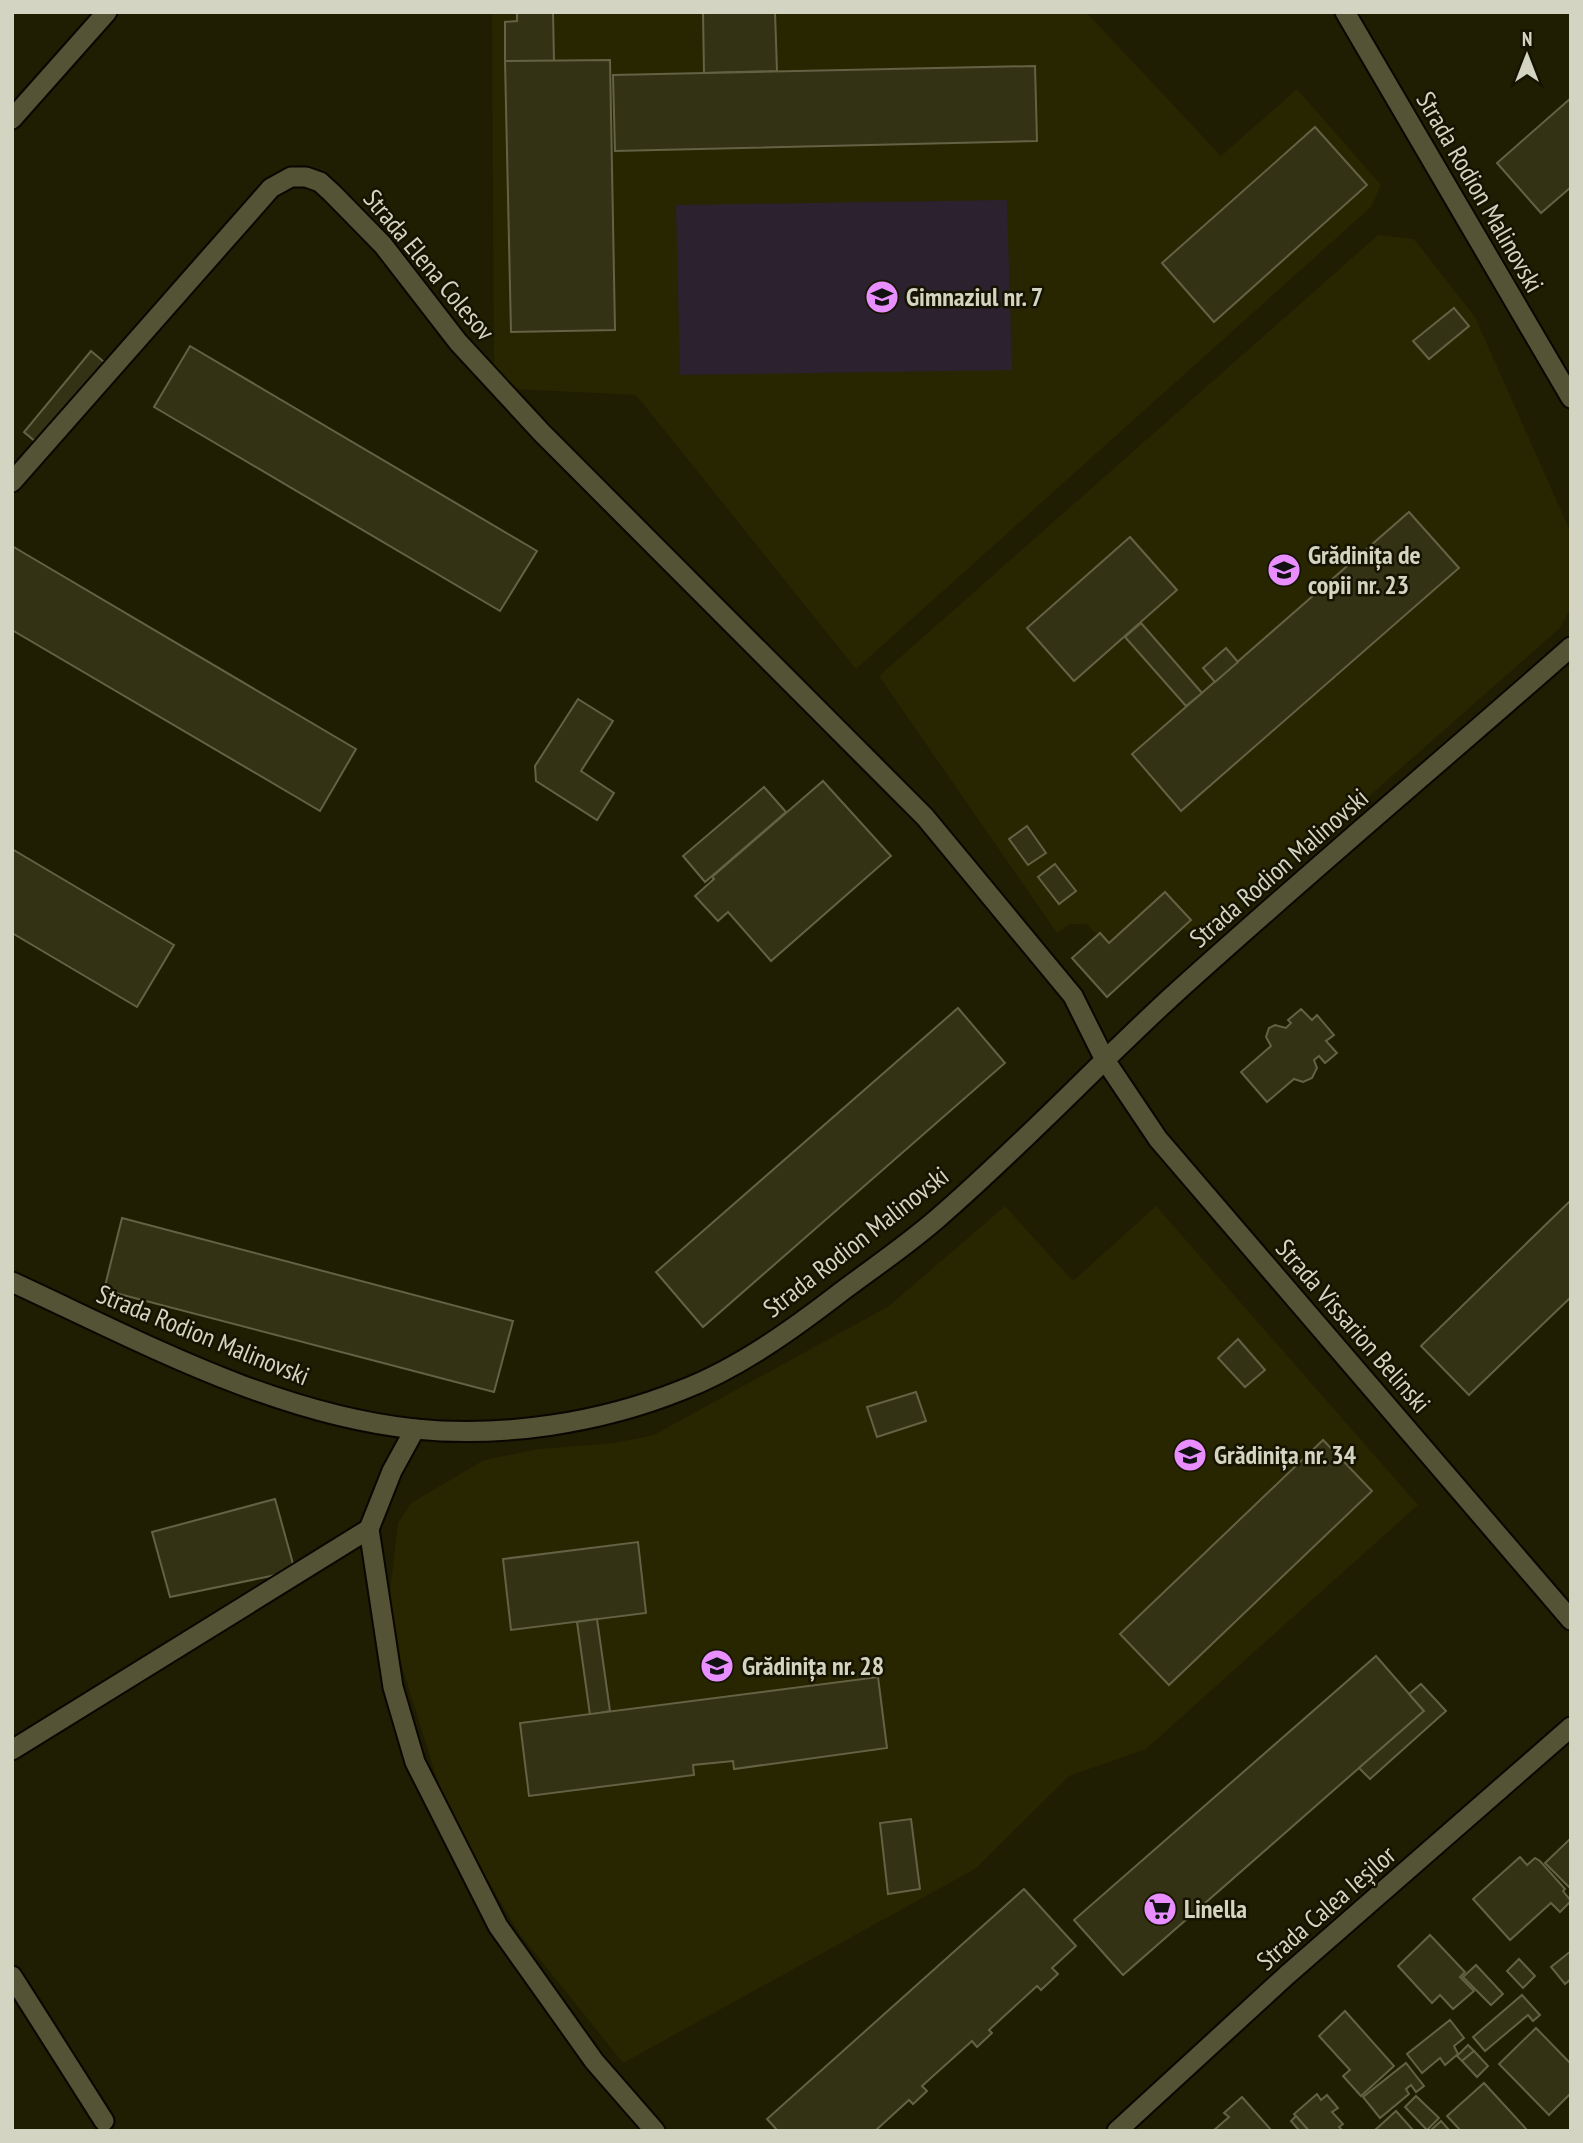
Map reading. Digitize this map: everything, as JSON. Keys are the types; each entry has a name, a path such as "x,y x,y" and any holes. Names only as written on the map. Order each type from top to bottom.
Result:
{"street":[{"path":"12,119 107,12"},
{"name":"Strada Rodion Malinovski","path":"1345,12 1571,398"},
{"name":"Strada Elena Colesov","path":"12,482 271,188 291,177 306,177 320,182 383,245 458,342 542,433 925,817 1073,996 1105,1060"},
{"name":"Strada Rodion Malinovski","path":"12,1282 218,1375 295,1403 415,1429 491,1430 561,1423 625,1411 687,1389 749,1355 813,1313 937,1219 1171,998 1571,647"},
{"name":"Strada Vissarion Belinski","path":"1105,1060 1158,1139 1571,1620"},
{"path":"415,1429 392,1471 369,1529 393,1687 415,1762 498,1926 594,2061 655,2131"},
{"path":"12,1750 369,1529"},
{"name":"Strada Calea Ieșilor","path":"1119,2130 1287,1975 1571,1727"},
{"path":"12,1976 104,2121"}],"shaded area":[{"name":"Gimnaziul nr. 7","path":"492,12 1086,12 1221,156 1297,89 1381,185 1371,207 856,669 636,395 494,388"},
{"path":"1007,200 1012,370 680,375 676,205"},
{"name":"Grădinița de copii nr. 23","path":"1378,235 1414,239 1475,317 1571,533 1571,608 1560,628 1199,946 1158,899 1107,943 1086,924 1070,924 1057,933 879,676"},
{"name":"Grădinița nr. 28","path":"1005,1206 1073,1281 1156,1206 1418,1505 1146,1749 1069,1776 975,1869 623,2063 518,1932 446,1809 387,1618 398,1523 411,1503 484,1460 539,1449 614,1443 654,1435 889,1306"}],"building":[{"path":"517,12 553,12 554,61 505,61 505,22 517,21"},
{"path":"703,12 775,12 777,71 704,73"},
{"path":"610,60 615,330 511,332 505,61"},
{"path":"1035,66 1037,141 615,151 613,75"},
{"path":"1571,98 1571,187 1541,213 1497,163"},
{"path":"1315,127 1367,185 1214,322 1162,263"},
{"path":"1454,308 1469,326 1429,359 1413,341"},
{"path":"190,346 537,551 500,611 154,407"},
{"path":"91,351 110,367 42,447 24,432"},
{"path":"1409,512 1459,568 1181,811 1132,754"},
{"path":"1130,537 1177,590 1074,681 1027,628"},
{"path":"12,546 356,749 320,811 12,630"},
{"path":"1141,623 1202,693 1186,706 1125,637"},
{"path":"1226,648 1238,662 1215,682 1203,668"},
{"path":"578,699 613,721 581,771 614,793 597,820 536,781 535,766"},
{"path":"823,781 891,856 771,961 728,912 718,921 695,896 714,879 712,877"},
{"path":"764,787 786,812 705,882 683,856"},
{"path":"1027,826 1046,853 1028,865 1009,839"},
{"path":"12,849 174,945 137,1007 12,933"},
{"path":"1055,864 1076,891 1059,904 1038,877"},
{"path":"1165,892 1191,920 1107,997 1072,958 1100,933 1109,943"},
{"path":"958,1008 1005,1063 703,1327 656,1272"},
{"path":"1301,1009 1312,1020 1317,1015 1334,1035 1326,1041 1337,1053 1325,1063 1319,1056 1314,1060 1317,1068 1312,1078 1303,1082 1294,1079 1267,1102 1241,1072 1271,1046 1266,1037 1269,1028 1275,1025 1286,1028 1291,1023 1288,1020"},
{"path":"1571,1200 1571,1297 1469,1395 1421,1346"},
{"path":"122,1218 513,1321 494,1392 104,1290"},
{"path":"1238,1339 1265,1370 1245,1387 1218,1358"},
{"path":"916,1392 926,1421 877,1437 867,1407"},
{"path":"1323,1440 1372,1491 1169,1685 1120,1634"},
{"path":"275,1499 295,1571 170,1597 152,1532"},
{"path":"638,1542 646,1613 511,1630 503,1559"},
{"path":"597,1619 610,1711 590,1715 577,1622"},
{"path":"1376,1656 1424,1711 1123,1975 1074,1920"},
{"path":"878,1677 887,1748 734,1769 733,1761 693,1765 694,1775 529,1796 520,1723"},
{"path":"1421,1684 1446,1711 1370,1779 1359,1768 1424,1711 1409,1694"},
{"path":"911,1819 920,1889 888,1894 880,1823"},
{"path":"1571,1838 1571,1889 1545,1863"},
{"path":"1520,1857 1527,1865 1535,1858 1540,1861 1565,1889 1563,1891 1571,1901 1560,1912 1551,1903 1510,1940 1473,1899"},
{"path":"1024,1889 1076,1946 1052,1968 1058,1974 1041,1990 1037,1986 989,2030 992,2033 977,2047 972,2041 922,2086 927,2091 913,2104 909,2100 875,2131 778,2131 767,2119"},
{"path":"1430,1935 1465,1972 1460,1977 1474,1991 1453,2009 1440,1995 1432,2003 1398,1966"},
{"path":"1571,1951 1571,1979 1565,1984 1551,1967"},
{"path":"1519,1959 1535,1976 1523,1988 1507,1971"},
{"path":"1476,1965 1503,1994 1491,2005 1463,1977"},
{"path":"1522,1995 1540,2015 1533,2021 1528,2015 1485,2051 1473,2037"},
{"path":"1345,2011 1394,2066 1361,2096 1343,2076 1350,2070 1319,2036"},
{"path":"1450,2020 1464,2038 1454,2046 1458,2054 1445,2065 1440,2058 1422,2073 1407,2054"},
{"path":"1536,2028 1571,2064 1571,2093 1549,2115 1499,2064"},
{"path":"1468,2045 1474,2051 1462,2061 1457,2056"},
{"path":"1474,2051 1488,2066 1477,2077 1462,2061"},
{"path":"1406,2063 1424,2086 1416,2092 1411,2085 1406,2089 1409,2094 1380,2118 1363,2097"},
{"path":"1484,2083 1528,2131 1461,2131 1447,2116"},
{"path":"1317,2094 1321,2100 1327,2095 1338,2108 1332,2112 1343,2124 1339,2127 1343,2131 1309,2131 1294,2114"},
{"path":"1416,2096 1439,2118 1427,2130 1405,2107"},
{"path":"1242,2097 1272,2131 1213,2131 1229,2117 1224,2113"},
{"path":"1396,2111 1413,2130 1374,2131"},
{"path":"1296,2116 1309,2131 1296,2131 1298,2129 1291,2121"},
{"path":"1441,2121 1450,2131 1430,2131"}],"place":[{"name":"Gimnaziul nr. 7","path":"882,297"},
{"name":"Grădinița de copii nr. 23","path":"1284,570"},
{"name":"Grădinița nr. 34","path":"1190,1455"},
{"name":"Grădinița nr. 28","path":"717,1666"},
{"name":"Linella","path":"1160,1909"}]}
